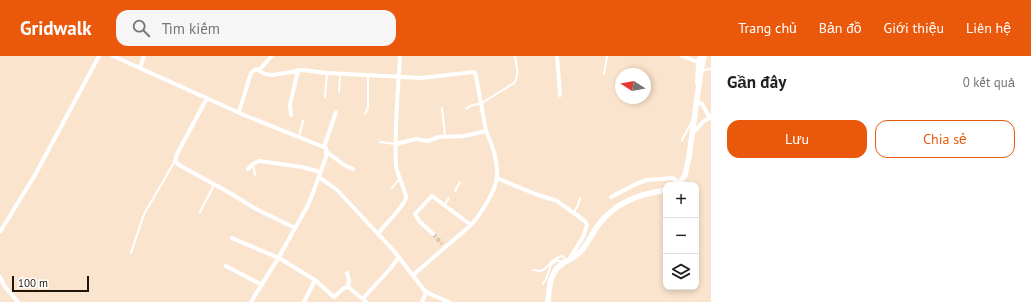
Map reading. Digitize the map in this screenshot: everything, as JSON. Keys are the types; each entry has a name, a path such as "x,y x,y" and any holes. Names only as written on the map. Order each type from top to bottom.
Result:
{"street":[{"path":"0,232 38,169 99,56"},
{"path":"113,56 275,128 324,147 327,152 344,165 353,169"},
{"path":"140,68 144,56"},
{"path":"259,70 272,56"},
{"path":"378,234 406,197 406,193 399,179 396,167 400,56"},
{"path":"557,56 560,95"},
{"path":"682,56 698,62"},
{"path":"680,182 685,175 693,133 698,62 700,56"},
{"path":"696,102 704,56"},
{"path":"239,112 251,73 254,70 259,70 266,74 273,75 298,70 399,78 422,78 475,73 482,103 486,131 494,153 497,178 484,208 471,225 443,246 413,275"},
{"path":"291,115 290,105 298,70"},
{"path":"207,98 177,154 175,161 179,165 215,184 256,209 296,228"},
{"path":"693,133 710,117 702,104 696,102"},
{"path":"324,147 336,112"},
{"path":"396,144 416,139 428,141 438,138 464,136 486,131"},
{"path":"251,302 279,258 308,205 327,152"},
{"path":"248,168 259,161 302,167 319,174 338,190 399,256 426,292 449,302"},
{"path":"497,178 535,194 558,201 587,223 590,238"},
{"path":"611,197 628,187 647,180 673,178 677,182"},
{"path":"548,302 552,275 556,268 580,253 600,223 611,212 624,202 638,196 663,191"},
{"path":"433,234 419,221 415,214 432,196 445,204 471,225"},
{"path":"567,261 579,245 587,228"},
{"path":"232,238 279,258 315,280 335,297"},
{"path":"348,287 364,301 399,256"},
{"path":"226,266 262,285"},
{"path":"347,273 349,280 348,287"},
{"path":"0,277 5,287 18,302"},
{"path":"304,302 315,280"},
{"path":"333,302 335,297 344,288 348,287"},
{"path":"422,302 426,292"}],"lane":[{"path":"466,109 470,106 482,103 514,83 517,74 515,56"},
{"path":"604,74 607,56"},
{"path":"701,70 711,68"},
{"path":"325,97 327,73"},
{"path":"338,92 340,74"},
{"path":"364,114 368,108 368,75"},
{"path":"442,108 445,137"},
{"path":"682,140 695,115"},
{"path":"299,137 303,121"},
{"path":"380,142 396,144"},
{"path":"131,253 144,214 175,161"},
{"path":"253,164 255,175"},
{"path":"392,188 399,179"},
{"path":"455,191 460,182"},
{"path":"200,212 215,184"},
{"path":"445,204 449,198"},
{"path":"573,213 580,198"},
{"path":"533,270 542,272 551,261 557,257 562,256 567,261"},
{"path":"543,284 553,263 557,260 567,261"}],"tunnel":[{"path":"433,234 442,244"}]}
